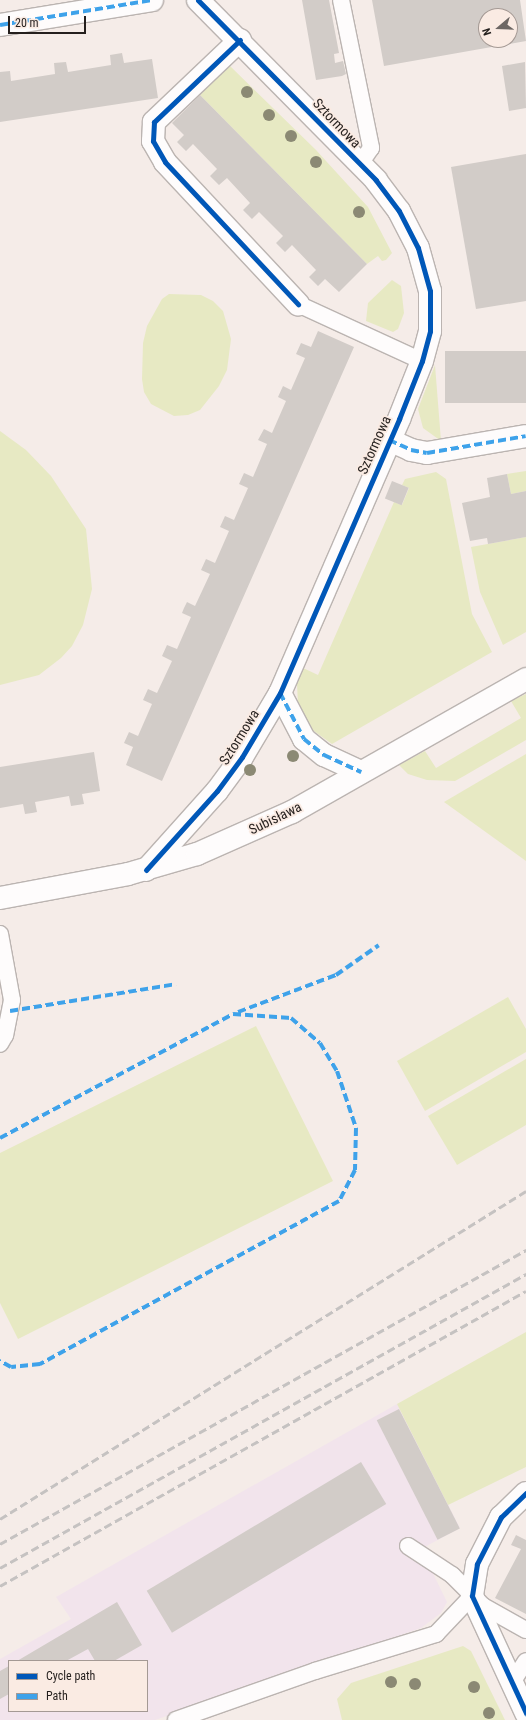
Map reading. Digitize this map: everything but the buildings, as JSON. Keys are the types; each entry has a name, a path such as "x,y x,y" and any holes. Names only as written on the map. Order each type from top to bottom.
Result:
{"street":[{"path":"0,25 152,0"},
{"name":"Sztormowa","path":"146,870 217,791 242,757 280,693 422,361 430,331 430,291 418,248 399,211 360,164 240,40 198,0"},
{"path":"240,40 154,122 153,142 165,162 298,304"},
{"name":"Sztormowa","path":"389,440 411,450 427,453 526,436"},
{"name":"Subisława","path":"0,898 146,870 197,854 284,815 526,679"},
{"path":"280,693 304,739 324,755 361,772"},
{"path":"526,1493 501,1517 477,1564 472,1596 526,1713"}],"lane":[{"path":"342,0 371,148 360,164"},
{"path":"298,304 422,361"},
{"path":"0,934 12,1000 5,1035 0,1044"},
{"path":"408,1546 452,1575 483,1606 526,1630"},
{"path":"176,1720 315,1671 436,1634 472,1596"},
{"path":"512,1684 526,1661"}],"shaded area":[{"path":"397,1404 460,1528 421,1549 447,1602 441,1613 421,1628 155,1720 0,1720 0,1659 71,1619 56,1597"}],"green space":[{"path":"229,65 316,150 368,207 392,253 386,260 382,261 378,256 367,264 200,95"},
{"path":"392,280 401,286 404,313 398,329 393,332 366,321 368,303"},
{"path":"169,294 201,295 213,301 223,311 231,339 227,370 219,386 200,410 188,415 174,416 151,404 144,392 142,379 143,343 147,326 162,299"},
{"path":"435,365 441,441 423,428 418,409"},
{"path":"0,431 26,450 51,476 86,529 92,589 83,625 72,646 61,658 39,675 0,685"},
{"path":"526,471 526,491 511,494 507,474"},
{"path":"436,472 446,479 472,614 492,652 332,744 311,729 298,705 297,684 301,667 318,675 394,502 402,505 409,488 402,485 405,479"},
{"path":"526,537 526,632 503,645 480,592 471,547"},
{"path":"526,694 526,740 464,776 455,781 427,780 408,774 399,765 425,751 436,768 521,718 511,701"},
{"path":"526,754 526,861 444,802"},
{"path":"508,997 526,1029 526,1052 425,1111 397,1061"},
{"path":"256,1026 333,1181 18,1339 0,1303 0,1153"},
{"path":"526,1059 526,1125 457,1165 428,1116"},
{"path":"526,1332 526,1467 448,1505 397,1404"},
{"path":"463,1646 471,1651 505,1720 342,1720 337,1699 351,1683"}],"railway":[{"path":"0,1519 526,1191"},
{"path":"0,1544 526,1250"},
{"path":"0,1568 526,1274"},
{"path":"0,1586 526,1291"}],"marked path":[{"path":"0,25 152,0"},
{"path":"389,440 411,450 427,453 526,436"},
{"path":"280,693 304,739 324,755 361,772"},
{"path":"238,1012 336,975 379,945"},
{"path":"10,1011 176,984"},
{"path":"0,1138 233,1014 291,1018 320,1043 337,1071 356,1128 355,1170 339,1201 40,1364 11,1367 0,1361"}],"cycle path":[{"path":"146,870 217,791 242,757 280,693 399,419 422,361 430,331 430,291 418,248 399,211 376,180 198,0"},
{"path":"240,40 154,122 153,141 165,162 298,304"},
{"path":"526,1493 501,1517 477,1564 472,1596 526,1713"}]}
